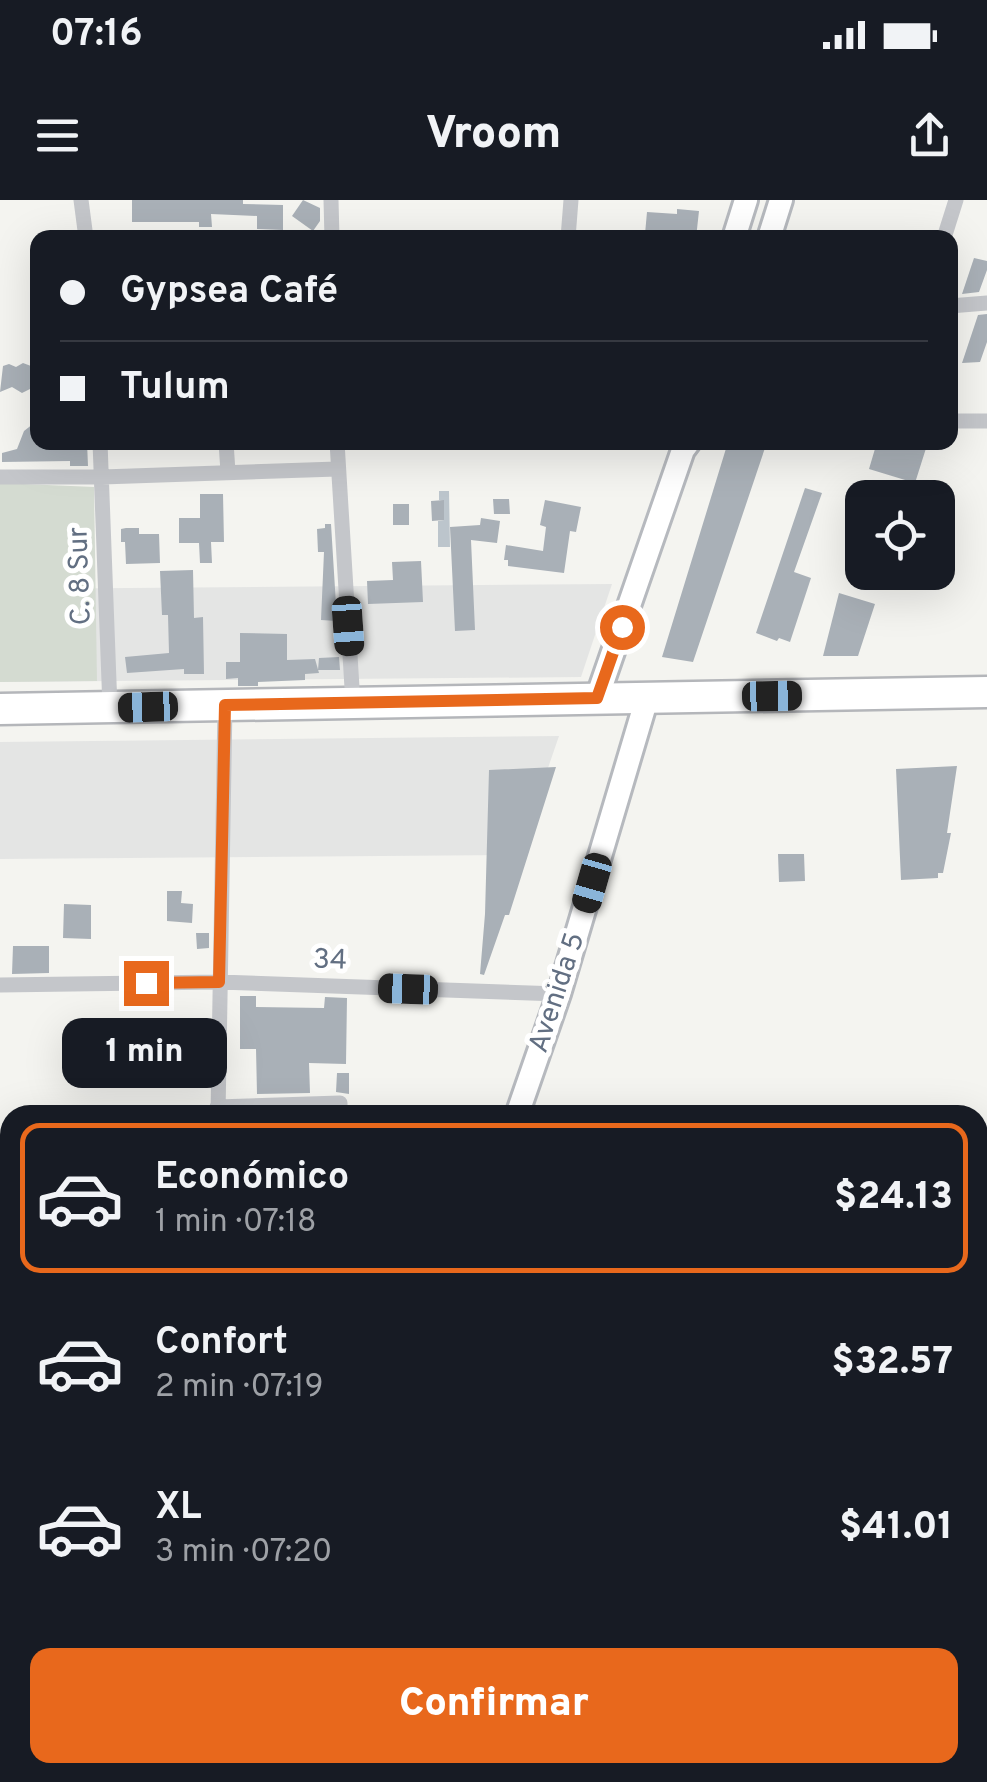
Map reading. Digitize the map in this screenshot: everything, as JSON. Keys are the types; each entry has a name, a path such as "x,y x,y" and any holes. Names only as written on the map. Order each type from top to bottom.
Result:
{"highway":[{"path":"0,709 987,692"}],"street":[{"path":"81,200 85,230"},
{"path":"330,230 331,200"},
{"path":"569,230 571,200"},
{"path":"737,230 746,200"},
{"path":"772,230 781,200"},
{"path":"947,230 956,200"},
{"path":"958,305 987,303"},
{"path":"958,421 987,420"},
{"name":"C. 8 Sur","path":"100,450 110,708"},
{"path":"227,450 228,472"},
{"path":"337,450 352,704"},
{"path":"597,698 682,450"},
{"path":"0,477 102,478 338,470"},
{"name":"Avenida 5","path":"521,1105 560,994 647,698"},
{"path":"217,1105 225,705"},
{"name":"34","path":"0,985 219,982 560,994"},
{"path":"309,1105 340,1105"}],"shaded area":[{"path":"0,483 94,487 97,681 0,682"},
{"path":"439,491 449,491 450,547 438,547 438,521 444,520 444,501 439,500"},
{"path":"612,584 581,677 0,682 0,589"},
{"path":"559,736 518,855 0,859 0,742"}],"building":[{"path":"132,200 243,200 243,204 283,205 283,230 257,229 257,216 211,214 212,227 199,227 199,222 132,222"},
{"path":"303,200 320,208 320,221 314,230 292,216"},
{"path":"677,209 699,211 697,230 645,230 647,212 677,214"},
{"path":"974,258 987,261 987,270 979,292 962,294"},
{"path":"987,314 987,342 980,362 962,363 978,315"},
{"path":"23,363 30,366 30,389 22,393 12,387 0,392 3,366"},
{"path":"30,426 30,450 87,450 88,466 70,466 70,461 2,462 2,453 17,449"},
{"path":"726,450 764,450 693,662 662,657"},
{"path":"875,450 925,450 916,480 869,469"},
{"path":"805,488 822,493 794,572 811,578 790,642 779,638 777,641 756,633"},
{"path":"200,494 223,494 224,542 211,542 212,563 200,563 199,543 179,543 179,518 200,518"},
{"path":"493,499 509,499 510,514 494,514"},
{"path":"444,500 444,520 432,521 431,501"},
{"path":"545,500 581,507 576,532 570,531 564,573 508,566 508,560 504,560 506,545 543,551 546,527 540,525"},
{"path":"393,504 409,504 409,525 393,525"},
{"path":"481,518 500,521 497,543 471,540 475,630 455,631 450,527 480,525"},
{"path":"325,524 331,524 337,621 321,620 324,552 318,552 317,529 325,528"},
{"path":"139,528 139,534 159,534 160,563 126,564 121,529"},
{"path":"421,561 423,602 368,604 367,581 393,580 392,562"},
{"path":"193,570 194,618 203,617 204,674 184,674 184,669 127,673 125,657 169,653 168,615 162,615 160,571"},
{"path":"839,593 875,604 858,656 823,656"},
{"path":"240,633 287,634 287,660 315,659 319,673 305,674 305,680 238,686 238,678 226,679 226,662 240,662"},
{"path":"339,657 340,670 318,670 319,658"},
{"path":"957,766 943,873 938,873 938,878 901,880 896,769"},
{"path":"556,767 509,915 505,915 484,975 480,974 489,770"},
{"path":"778,854 804,854 805,881 779,882"},
{"path":"167,891 182,891 181,903 193,904 192,923 167,921"},
{"path":"64,904 91,905 91,939 63,938"},
{"path":"196,933 209,933 209,948 197,949"},
{"path":"13,946 49,946 49,973 12,974"},
{"path":"240,996 256,996 256,1007 324,1008 325,997 347,998 346,1064 309,1063 310,1093 257,1094 256,1049 240,1049"},
{"path":"337,1073 349,1073 349,1094 336,1092"}],"route":[{"path":"146,983 219,982 225,705 597,698 622,627"}]}
